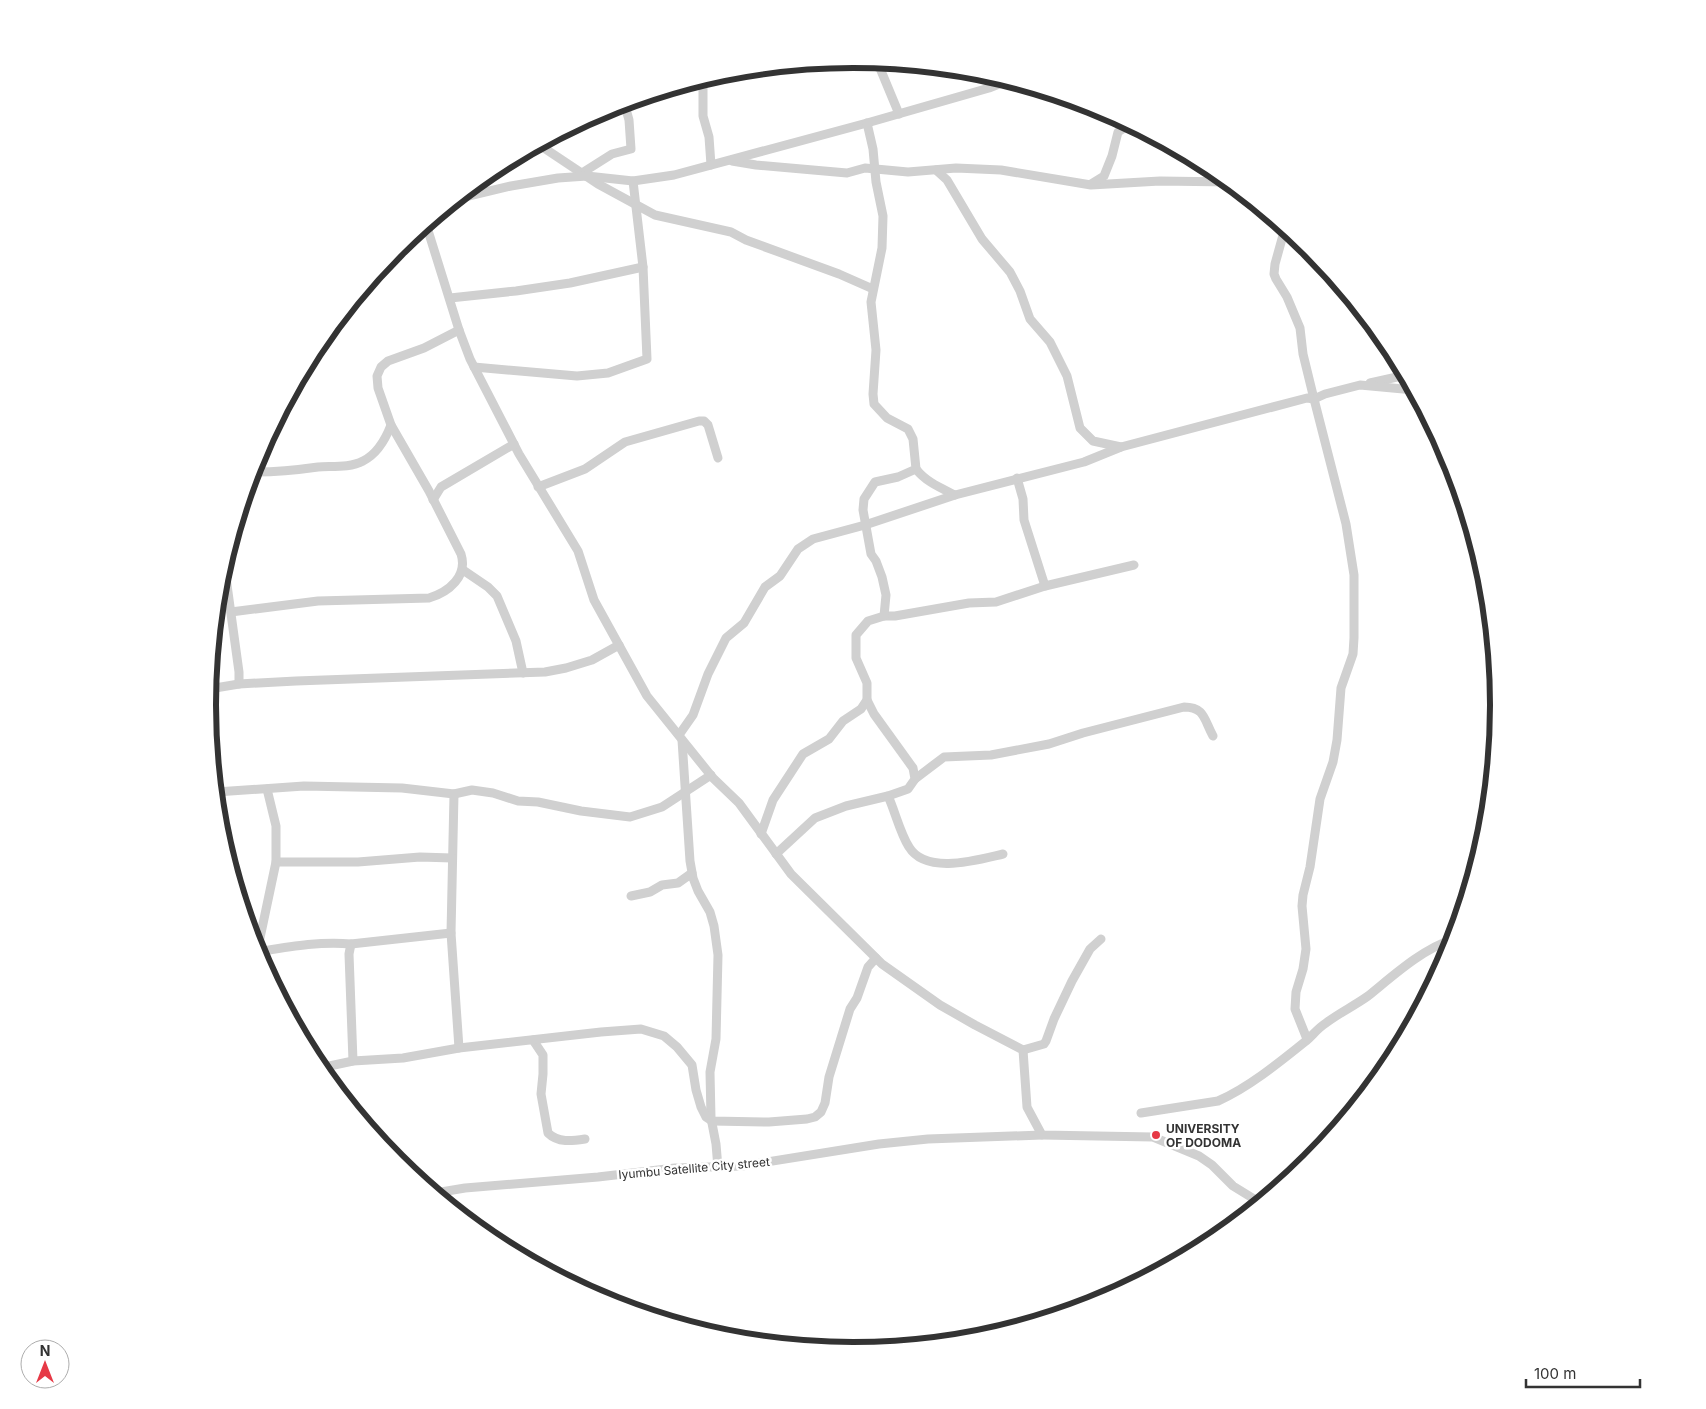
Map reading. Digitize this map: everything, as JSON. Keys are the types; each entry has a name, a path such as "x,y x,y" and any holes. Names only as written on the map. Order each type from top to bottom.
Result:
{"street":[{"path":"880,69 899,114"},
{"path":"470,196 511,186 584,175 633,181 674,175 867,123 998,85"},
{"path":"703,86 703,116 709,137 711,165"},
{"path":"584,175 612,154 631,150 630,120 626,109"},
{"path":"867,123 883,212 883,236 873,289 872,311 876,350 874,404 887,418 908,429 913,439 916,469 921,476 955,495"},
{"path":"1091,185 1104,176 1112,156 1118,132 1124,128"},
{"path":"544,148 584,175 661,217 731,232 746,240 840,274 873,289"},
{"path":"729,160 756,165 847,172 864,168 908,172 956,168 1001,170 1091,185 1160,181 1217,182"},
{"path":"936,170 946,180 982,239 1010,272 1020,291 1030,318 1050,342 1067,376 1080,428 1092,440 1121,447"},
{"path":"474,367 577,376 608,373 647,359 642,267 633,181"},
{"path":"428,231 459,330 474,367 538,487 578,551 594,600 648,696 711,775 738,803 802,886 876,958 918,991 975,1026 1023,1050 1044,1044 1072,981 1090,949 1101,939"},
{"path":"1283,235 1274,274 1287,297 1300,328 1303,354 1346,524 1354,575 1354,638 1350,664 1342,688 1333,762 1320,799 1310,867 1303,895 1302,906 1306,949 1303,969 1296,992 1295,1009 1307,1040"},
{"path":"450,298 543,287 642,267"},
{"path":"231,612 318,600 429,598 441,595 462,574 464,564 461,554 391,425 378,388 377,376 381,367 388,361 424,348 459,330"},
{"path":"718,1168 712,1121 710,1072 716,1039 718,955 710,912 698,891 690,862 681,738 694,715 708,674 726,638 744,623 765,587 780,576 798,548 813,540 955,495 1084,462 1121,447 1307,398 1314,399 1325,394 1399,377"},
{"path":"1360,385 1407,389"},
{"path":"538,487 585,470 625,442 699,421 704,421 708,425 718,458"},
{"path":"261,470 281,472 346,466 363,462 372,455 386,438 391,425"},
{"path":"433,500 442,487 514,444"},
{"path":"884,616 886,595 882,577 871,554 863,510 864,499 875,482 898,477 916,469"},
{"path":"1017,478 1023,499 1024,520 1045,586"},
{"path":"915,779 913,768 874,714 867,700 867,683 856,658 856,634 868,621 884,616 895,616 970,603 996,602 1045,586 1134,565"},
{"path":"462,570 488,587 497,596 516,641 523,673"},
{"path":"227,585 239,684"},
{"path":"216,688 239,684 523,673 566,668 592,660 619,645"},
{"path":"762,834 773,801 803,754 829,739 843,721 861,709 867,700"},
{"path":"776,854 815,818 846,806 908,789 915,779 944,757 991,755 1050,744 1083,733 1184,707 1194,707 1202,712 1213,736"},
{"path":"222,792 304,786 430,790 454,794 472,790 493,793 518,801 538,802 581,811 630,817 662,807 685,794 696,784 711,775"},
{"path":"260,937 276,862 276,826 267,789"},
{"path":"454,794 451,933 459,1048"},
{"path":"888,796 909,847 925,861 960,864 1003,854"},
{"path":"276,862 358,862 420,857 452,858"},
{"path":"632,896 650,892 662,885 678,883 692,873"},
{"path":"265,951 292,946 335,942 351,944 451,933"},
{"path":"1141,1113 1218,1101 1239,1090 1307,1040 1327,1022 1358,1003 1400,970 1435,946 1444,943"},
{"path":"351,944 349,954 353,1061"},
{"path":"329,1066 353,1061 402,1058 459,1048 641,1029 664,1036 692,1065 701,1107 706,1116 712,1121 769,1122 807,1119 815,1117 821,1112 825,1103 829,1077 850,1009 857,998 868,967 876,958"},
{"path":"533,1040 542,1055 541,1094 548,1133 552,1138 562,1141 586,1139"},
{"path":"1023,1050 1027,1107 1042,1135"},
{"name":"Iyumbu Satellite City street","path":"444,1192 675,1168 742,1166 879,1144 928,1139 1042,1135 1153,1137 1199,1156 1212,1165 1233,1186 1254,1199"}],"place":[{"name":"UNIVERSITY OF DODOMA","path":"1156,1135"}]}
